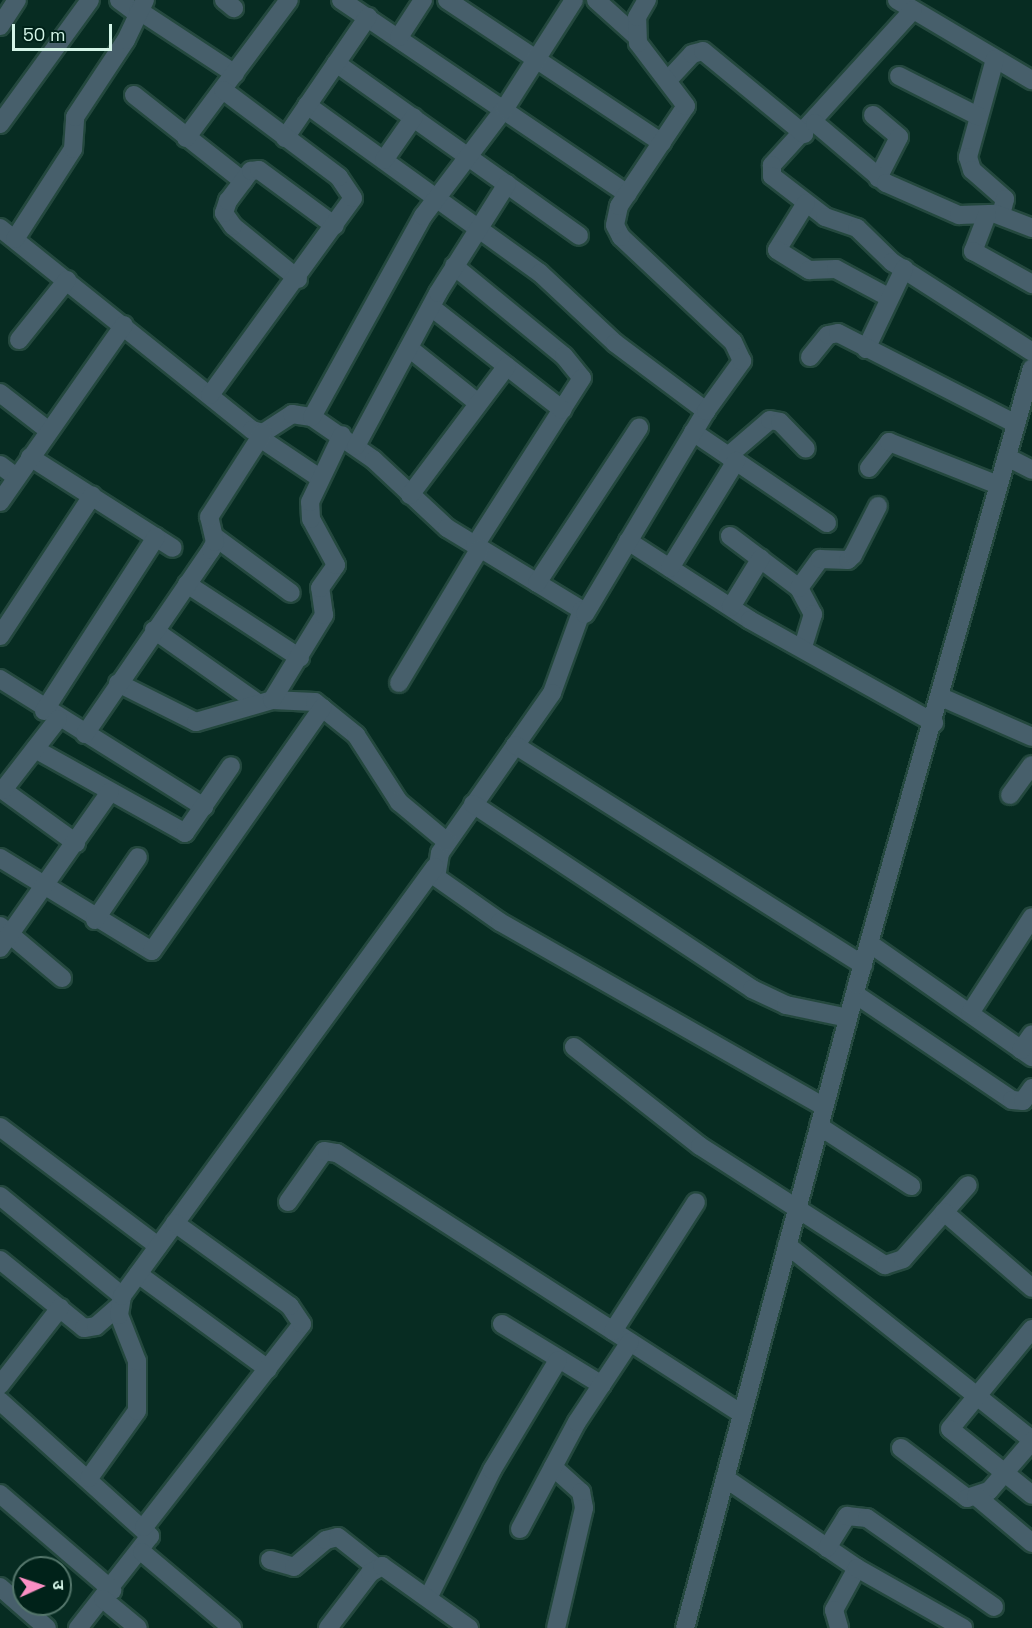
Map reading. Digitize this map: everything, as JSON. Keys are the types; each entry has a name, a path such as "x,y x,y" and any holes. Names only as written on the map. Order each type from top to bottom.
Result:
{"street":[{"path":"0,26 17,0"},
{"path":"0,124 90,0"},
{"path":"119,0 140,8 235,74"},
{"path":"186,138 289,0"},
{"path":"342,0 505,108 627,194"},
{"path":"399,37 423,0"},
{"path":"447,0 662,143"},
{"path":"4,1270 90,1329 121,1301 158,1246 435,867 447,842 552,693 585,614 693,432 742,356 621,237 615,218 627,194 686,106 636,36 596,0"},
{"path":"636,36 637,16 647,0"},
{"path":"312,417 437,198 505,108 572,1"},
{"path":"1032,80 907,4 809,129 770,171 806,203 831,220 850,223 904,270 1032,352"},
{"path":"15,239 73,149 75,117 126,40 140,8"},
{"path":"285,138 368,17"},
{"path":"668,80 692,54 703,51 878,177 959,215 994,215 1032,228"},
{"path":"995,59 978,116 969,164 1005,199 973,251 1032,284"},
{"path":"336,63 579,236"},
{"path":"899,76 978,116"},
{"path":"210,395 298,279 335,226 352,192 223,90"},
{"path":"134,95 243,181"},
{"path":"307,105 479,226 540,273 615,343 706,411"},
{"path":"873,115 899,137 878,177"},
{"path":"384,159 414,117"},
{"path":"298,279 226,217 225,208 243,181 260,170 335,226"},
{"path":"265,702 300,658 324,615 320,588 336,565 311,519 318,477 349,440 409,348 454,266 507,184"},
{"path":"806,203 777,250 804,268 836,269 890,298"},
{"path":"0,228 262,436 318,477"},
{"path":"399,683 478,547 581,383 578,367 454,266"},
{"path":"866,349 904,270"},
{"path":"19,340 67,280"},
{"path":"431,307 563,410"},
{"path":"0,502 124,325"},
{"path":"810,357 832,332 1016,424"},
{"path":"409,348 478,403"},
{"path":"410,495 507,366"},
{"path":"685,1628 848,1018 934,723 1032,368"},
{"path":"0,393 49,431"},
{"path":"291,593 214,537 209,517 262,436 292,414 312,417 349,440 410,495 478,547 585,614"},
{"path":"670,568 732,459 770,420 780,422 806,449"},
{"path":"537,583 639,428"},
{"path":"693,432 827,523"},
{"path":"869,468 889,442 998,485"},
{"path":"30,457 173,548"},
{"path":"1007,457 1032,470"},
{"path":"0,465 16,477"},
{"path":"0,636 92,496"},
{"path":"799,588 820,559 853,555 878,506"},
{"path":"730,536 799,588 813,614 802,647"},
{"path":"76,843 1,789 35,749 51,715 156,537"},
{"path":"85,734 187,584 214,537"},
{"path":"628,541 731,607 934,723"},
{"path":"731,607 761,558"},
{"path":"187,584 300,658"},
{"path":"154,630 265,702"},
{"path":"0,679 51,715 204,807"},
{"path":"118,683 196,722 265,702 308,699 356,735 399,802 447,842"},
{"path":"941,697 1032,736"},
{"path":"0,858 139,948 156,948 322,708"},
{"path":"515,745 863,965"},
{"path":"35,749 185,833 231,766"},
{"path":"1010,795 1032,765"},
{"path":"62,978 4,936 76,843 110,792"},
{"path":"473,804 752,988 786,1005 848,1018"},
{"path":"95,920 138,857"},
{"path":"435,867 441,883 500,922 824,1107"},
{"path":"970,1013 1032,917"},
{"path":"869,943 1027,1053 1032,1034"},
{"path":"855,994 1012,1100 1023,1101 1032,1088"},
{"path":"574,1047 700,1146 797,1208 855,1249 891,1265 968,1185"},
{"path":"819,1126 911,1186"},
{"path":"2,1133 158,1246"},
{"path":"288,1202 319,1157 330,1150 742,1414"},
{"path":"0,1196 121,1301 137,1361 136,1411 89,1478"},
{"path":"613,1331 696,1202"},
{"path":"944,1212 1032,1288"},
{"path":"144,1527 268,1369 302,1319 175,1223"},
{"path":"787,1245 1032,1441 1004,1475 976,1496 961,1496 901,1448"},
{"path":"138,1274 268,1369"},
{"path":"0,1385 60,1308"},
{"path":"502,1324 602,1385"},
{"path":"1032,1329 976,1394 950,1429 1004,1475 1032,1495"},
{"path":"520,1529 553,1467 630,1342"},
{"path":"428,1598 492,1470 558,1360"},
{"path":"0,1401 144,1527 150,1536 142,1552 78,1628"},
{"path":"553,1467 581,1492 584,1508 556,1628"},
{"path":"725,1478 857,1568 963,1628"},
{"path":"0,1494 107,1594 138,1628"},
{"path":"976,1496 1032,1543"},
{"path":"827,1548 847,1516 867,1518 994,1607"},
{"path":"270,1560 294,1566 326,1539 339,1538 376,1567 390,1570 469,1628"},
{"path":"142,1552 232,1628"},
{"path":"328,1628 376,1567"},
{"path":"839,1628 834,1610 857,1568"},
{"path":"0,1587 47,1628"}]}
